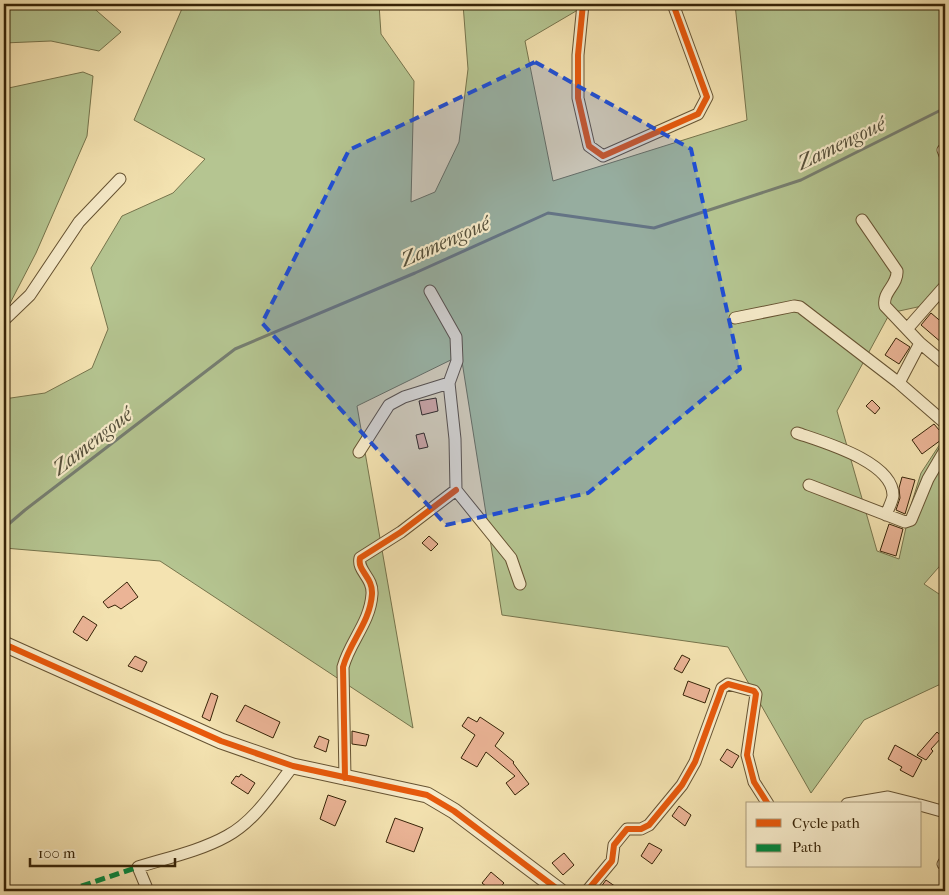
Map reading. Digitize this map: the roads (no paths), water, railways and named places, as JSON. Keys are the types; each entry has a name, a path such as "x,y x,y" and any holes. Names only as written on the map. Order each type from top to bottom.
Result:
{"street":[{"path":"583,4 578,55 578,98 589,146 603,156 698,114 707,97 673,4"},
{"path":"4,320 30,295 79,222 120,179"},
{"path":"862,220 897,271 898,277 884,300 885,306 920,343 945,364"},
{"path":"906,329 945,286"},
{"path":"430,291 456,337 457,361 449,383 456,439 456,490 511,558 520,584"},
{"path":"734,318 794,306 800,307 899,383 945,423"},
{"path":"899,383 920,343"},
{"path":"359,452 390,405 404,397 449,383"},
{"path":"797,433 832,445 874,466 886,476 893,496 886,515"},
{"path":"809,485 905,522 912,520 928,479 945,450"},
{"path":"345,778 343,667 347,654 363,629 372,590 371,581 360,566 360,558 401,532 456,490"},
{"path":"4,644 221,741 293,766 427,795 441,801 560,891"},
{"path":"587,891 612,861 614,845 627,829 641,829 648,825 682,785 695,762 722,688 728,684 754,691 756,694 747,756 754,782 767,802"},
{"path":"148,891 138,867 210,844 228,836 254,815 293,766"},
{"path":"859,802 888,797 908,802"},
{"path":"922,806 945,812"}],"waterway":[{"name":"Zamengoué","path":"4,528 235,349 415,273 548,213 654,228 801,180 945,108"}]}
